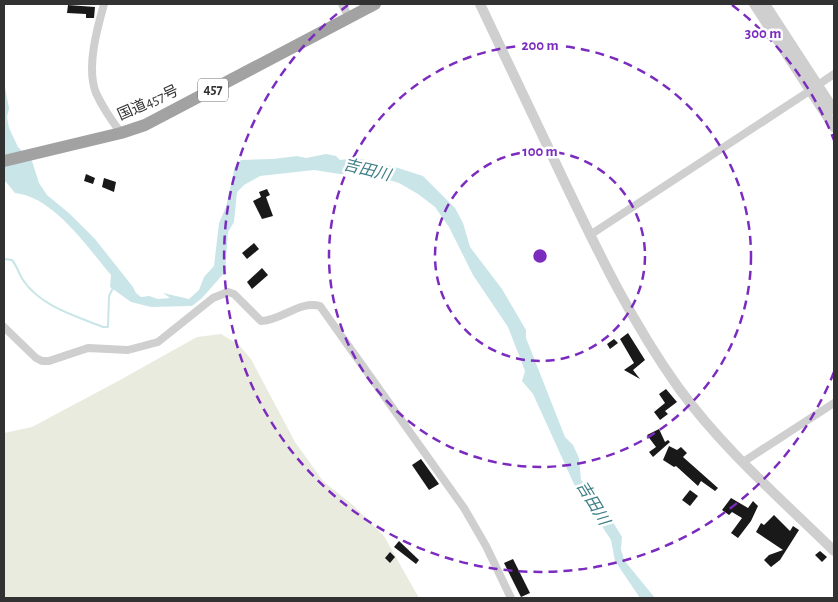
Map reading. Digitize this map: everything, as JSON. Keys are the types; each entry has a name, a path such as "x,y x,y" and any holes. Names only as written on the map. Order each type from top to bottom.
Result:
{"highway":[{"name":"国道457号","path":"4,161 121,133 163,117 375,4"}],"street":[{"path":"104,4 95,45 93,80 96,92 121,133"},
{"path":"342,4 349,17"},
{"path":"480,4 590,235 634,319 678,387 743,462 834,551"},
{"path":"754,4 814,88 834,110"},
{"path":"765,4 814,88 834,127"},
{"path":"590,235 834,74"},
{"path":"4,327 36,358 46,361 88,348 128,350 158,342 213,298 228,292 234,294 261,321 270,320 309,305 320,306 464,508 486,546 511,598"},
{"path":"743,462 834,403"}],"shaded area":[{"path":"221,334 238,344 251,359 295,442 323,481 354,506 384,536 419,598 4,598 4,433 32,427 197,337"}],"water":[{"name":"吉田川","path":"4,82 9,108 7,117 9,128 18,147 32,161 39,183 47,195 70,214 95,239 141,297 170,298 163,293 189,299 199,290 204,277 214,266 219,223 226,207 235,166 241,160 297,156 306,158 326,154 336,156 340,160 357,158 423,176 455,208 463,223 470,247 502,289 526,330 526,338 565,437 573,445 579,458 581,480 598,497 622,537 621,549 624,560 655,598 640,598 615,561 611,540 574,484 533,394 522,381 525,371 508,327 473,275 449,227 435,207 399,183 365,173 340,174 314,170 260,176 244,185 237,192 234,222 228,232 225,272 202,298 192,306 151,307 131,302 110,287 111,275 69,225 43,204 15,193 4,181"}],"building":[{"path":"68,5 95,7 94,18 86,18 86,14 67,13"},
{"path":"86,174 95,178 93,184 84,181"},
{"path":"104,178 116,182 114,192 102,187"},
{"path":"267,189 270,195 266,197 273,216 262,219 253,201 261,197 259,192"},
{"path":"254,243 259,249 247,259 242,253"},
{"path":"262,268 268,275 252,289 247,282"},
{"path":"628,333 645,360 633,370 640,379 624,370 634,363 620,339"},
{"path":"614,339 618,343 610,349 607,344"},
{"path":"666,389 677,402 665,411 668,414 660,420 654,412 665,403 659,394"},
{"path":"659,429 665,442 668,440 670,442 653,457 649,452 656,447 647,435"},
{"path":"669,446 677,450 681,447 687,453 683,457 718,488 715,491 701,481 698,486 676,466 674,467 663,460"},
{"path":"421,459 439,484 429,490 412,465"},
{"path":"690,490 698,496 690,506 682,500"},
{"path":"731,498 748,508 753,501 758,506 751,521 738,538 731,533 742,518 732,512 729,515 722,510"},
{"path":"774,515 790,531 793,526 799,530 780,560 771,567 764,560 769,555 783,550 756,532 761,523 764,525"},
{"path":"399,541 419,560 416,564 394,547"},
{"path":"820,551 827,557 822,562 815,555"},
{"path":"390,552 395,557 390,563 385,558"},
{"path":"513,559 530,593 521,597 504,563"}],"waterway":[{"path":"4,259 12,260 23,280 39,297 59,309 103,327 108,327 109,296 113,288"}]}
